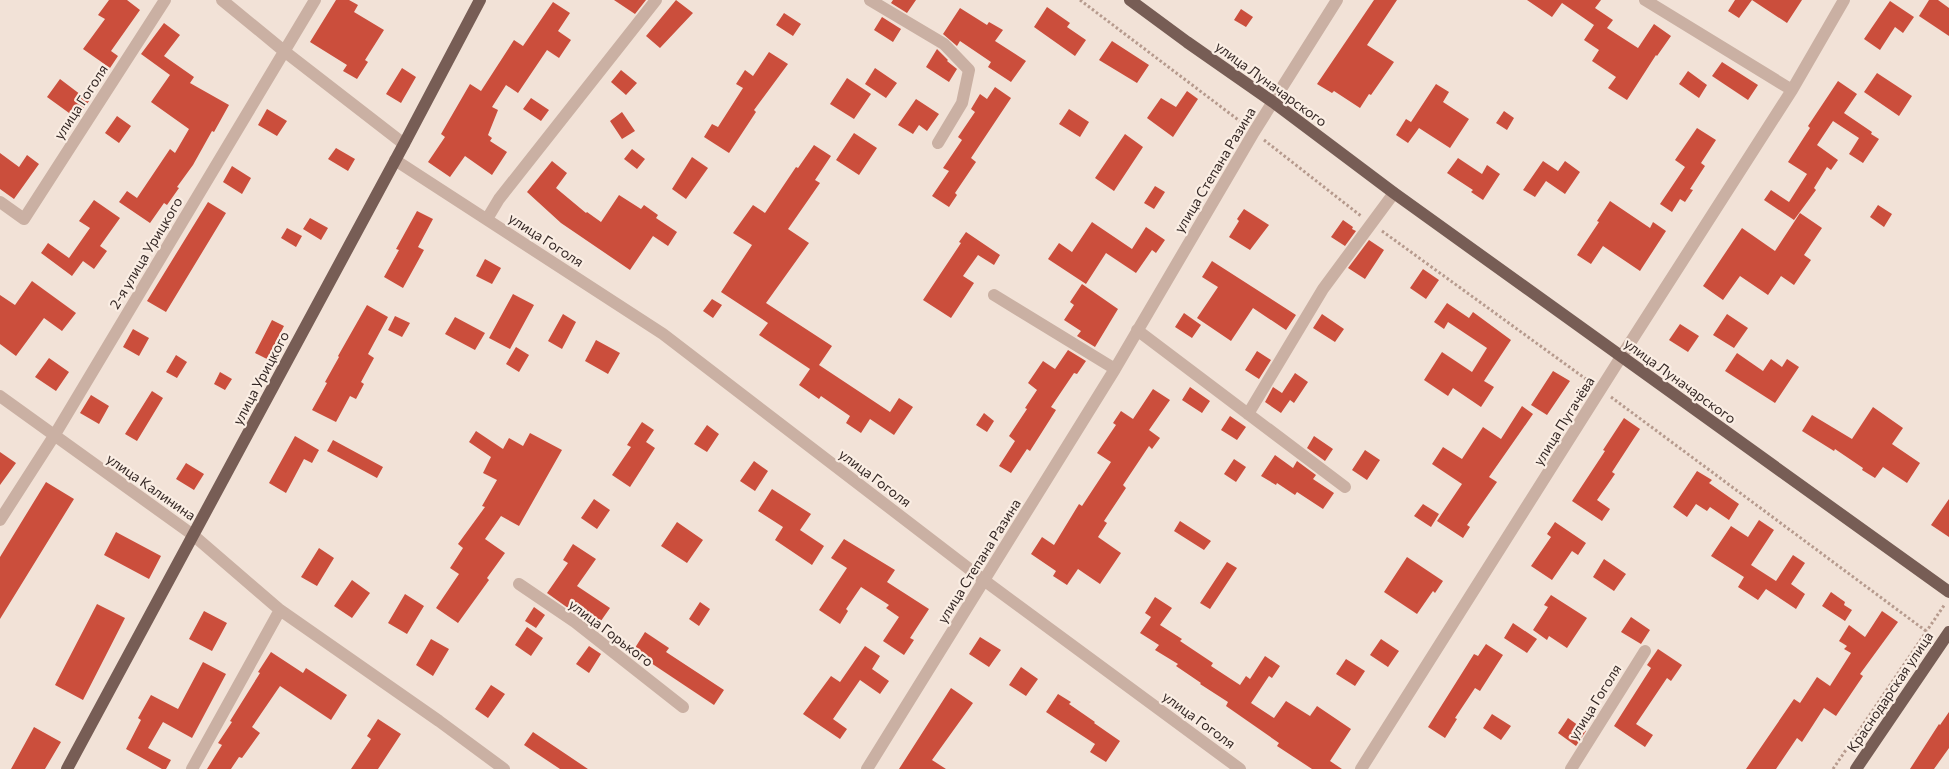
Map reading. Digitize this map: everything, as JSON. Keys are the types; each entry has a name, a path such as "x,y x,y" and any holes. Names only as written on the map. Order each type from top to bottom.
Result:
{"main road":[{"name":"улица Урицкого","path":"67,769 396,160 480,0"},
{"name":"улица Луначарского","path":"1130,0 1186,42 1274,102 1394,193 1949,592"},
{"name":"Краснодарская улица","path":"1856,769 1949,632"}],"street":[{"name":"улица Гоголя","path":"0,202 24,220 165,0"},
{"path":"222,0 284,51 404,144"},
{"name":"2-я улица Урицкого","path":"0,520 54,436 316,0"},
{"name":"улица Гоголя","path":"486,219 499,199 656,0"},
{"path":"870,0 944,44 968,70 962,103 938,143"},
{"name":"улица Степана Разина","path":"867,769 1115,369 1254,132 1337,0"},
{"path":"1646,0 1792,90"},
{"name":"улица Пугачёва","path":"1361,769 1621,356 1792,90 1844,0"},
{"name":"улица Гоголя","path":"396,160 663,334 985,581 1240,769"},
{"path":"1248,414 1323,288 1394,193"},
{"path":"994,295 1115,369"},
{"path":"1137,330 1345,487"},
{"name":"улица Калинина","path":"0,396 194,535 280,610 439,721 504,769"},
{"name":"улица Горького","path":"519,584 575,622 683,707"},
{"path":"192,769 280,610"},
{"name":"улица Гоголя","path":"1571,769 1645,651"}],"path":[{"path":"1080,0 1370,223 1601,390 1926,631"},
{"path":"1833,769 1949,598"}],"building":[{"path":"109,0 127,0 140,10 111,51 118,56 110,68 83,49 105,19 98,15"},
{"path":"336,0 349,0 358,5 354,12 384,30 365,60 368,62 357,79 343,71 347,65 310,42"},
{"path":"614,0 646,0 635,14"},
{"path":"676,0 693,13 660,48 646,36"},
{"path":"893,0 916,0 907,13 891,3"},
{"path":"1374,0 1397,0 1367,45 1394,62 1360,108 1334,91 1332,93 1317,84"},
{"path":"1527,0 1601,0 1595,8 1613,20 1607,28 1638,48 1654,24 1671,36 1656,55 1627,100 1608,88 1616,77 1592,61 1599,50 1584,40 1594,25 1562,3 1552,17"},
{"path":"1735,0 1752,0 1739,18 1728,11"},
{"path":"1752,0 1802,0 1787,23"},
{"path":"1929,0 1938,0 1949,8 1949,36 1919,16"},
{"path":"1890,1 1914,17 1903,33 1895,27 1880,50 1864,39"},
{"path":"553,2 570,13 558,31 571,40 559,58 547,50 518,93 506,85 492,107 498,110 488,135 492,138 490,141 507,152 492,175 465,156 450,177 428,162 445,137 441,134 470,84 481,91 514,40 523,46"},
{"path":"1047,7 1070,23 1067,27 1086,40 1075,56 1034,27"},
{"path":"960,8 987,25 989,22 1003,30 995,41 1026,61 1011,82 988,67 991,62 960,41 957,46 943,34"},
{"path":"1241,9 1253,17 1246,27 1234,20"},
{"path":"784,13 801,24 793,36 776,25"},
{"path":"882,17 901,29 893,42 874,30"},
{"path":"164,23 180,35 164,56 194,77 190,83 229,105 214,132 212,131 193,165 177,187 179,188 167,205 164,203 150,223 119,202 127,191 137,198 170,149 175,153 189,129 151,102 170,75 141,54"},
{"path":"1112,41 1149,65 1137,83 1099,60"},
{"path":"937,49 957,69 949,82 926,67"},
{"path":"769,52 788,64 754,110 756,112 729,153 704,137 712,124 718,127 743,88 736,84 745,70 753,76"},
{"path":"1722,62 1758,85 1748,100 1712,76"},
{"path":"402,68 416,77 401,103 386,94"},
{"path":"875,68 897,83 886,98 865,84"},
{"path":"621,70 637,83 626,95 611,82"},
{"path":"1688,71 1707,85 1699,98 1679,84"},
{"path":"1877,73 1912,96 1899,116 1864,92"},
{"path":"847,78 871,94 854,119 830,104"},
{"path":"60,79 89,101 76,118 47,97"},
{"path":"1838,81 1857,94 1844,113 1879,139 1863,163 1849,154 1859,138 1833,121 1817,145 1838,160 1831,170 1827,167 1814,188 1816,190 1794,220 1764,200 1771,190 1789,202 1807,174 1788,162 1810,128 1808,126"},
{"path":"1436,84 1449,92 1443,102 1469,119 1450,148 1419,128 1408,143 1396,135 1406,119 1411,122"},
{"path":"995,87 1011,98 971,158 976,162 955,193 957,195 949,207 932,196 949,171 943,168 962,140 958,137 975,112 971,109 980,94 987,99"},
{"path":"1187,91 1198,99 1173,137 1147,118 1161,98 1176,107"},
{"path":"531,98 549,110 541,121 523,109"},
{"path":"916,99 939,114 927,131 919,125 913,134 898,125"},
{"path":"267,109 287,121 277,136 258,125"},
{"path":"1069,109 1089,122 1080,137 1059,124"},
{"path":"1504,111 1514,118 1507,130 1496,123"},
{"path":"622,112 635,131 622,139 610,121"},
{"path":"117,116 131,126 119,143 105,133"},
{"path":"1697,128 1716,140 1701,163 1705,166 1690,189 1693,190 1685,202 1680,199 1672,212 1660,204 1685,167 1675,160"},
{"path":"854,133 877,148 859,175 836,160"},
{"path":"1125,134 1143,147 1114,191 1095,178"},
{"path":"814,145 831,156 815,180 820,183 788,229 809,243 766,303 832,346 819,365 890,412 899,398 913,407 894,435 870,419 861,433 846,423 850,416 821,396 819,399 799,385 810,369 759,335 768,323 721,292 752,245 733,233 753,205 765,213 796,167 798,168"},
{"path":"336,148 355,159 348,171 328,159"},
{"path":"632,149 645,159 637,169 624,159"},
{"path":"0,153 19,167 27,155 39,164 14,199 0,189"},
{"path":"692,157 708,168 686,199 672,189"},
{"path":"1458,158 1482,174 1487,165 1500,174 1483,200 1471,192 1473,190 1447,173"},
{"path":"552,161 567,173 556,188 586,213 601,222 619,195 641,209 644,205 658,215 656,218 677,232 668,246 653,236 630,270 561,223 527,192"},
{"path":"1543,161 1558,171 1565,161 1580,172 1565,194 1546,181 1535,197 1523,190"},
{"path":"232,166 251,178 242,194 223,182"},
{"path":"1155,186 1165,192 1154,209 1144,203"},
{"path":"94,200 120,218 100,246 107,251 94,269 83,261 72,276 41,253 48,243 69,258 90,228 79,221"},
{"path":"1610,201 1650,228 1653,222 1666,231 1640,271 1603,246 1591,264 1577,255 1599,222 1597,221"},
{"path":"208,202 226,213 166,312 147,301"},
{"path":"1878,205 1892,214 1884,227 1870,217"},
{"path":"1244,209 1269,225 1250,250 1229,237"},
{"path":"417,211 433,219 418,247 424,250 403,288 384,277 399,250 396,249"},
{"path":"1800,213 1822,228 1804,255 1811,260 1794,285 1781,276 1768,295 1740,276 1723,300 1703,286 1742,228 1775,251"},
{"path":"310,218 328,228 321,240 303,229"},
{"path":"1343,220 1356,231 1345,246 1331,237"},
{"path":"1092,222 1132,249 1146,227 1165,240 1156,253 1152,250 1136,273 1106,253 1086,284 1048,259 1059,243 1072,252"},
{"path":"287,228 302,236 296,247 281,238"},
{"path":"966,232 1000,255 994,265 978,255 963,276 974,283 951,318 923,300 961,243 959,242"},
{"path":"1369,240 1384,250 1365,279 1348,268"},
{"path":"485,259 501,268 492,284 476,276"},
{"path":"1212,261 1296,315 1286,330 1253,308 1231,341 1197,318 1218,287 1202,277"},
{"path":"1423,269 1439,280 1426,299 1410,288"},
{"path":"32,281 76,313 62,331 44,318 16,356 0,344 0,295 15,305"},
{"path":"1082,284 1118,309 1095,347 1077,336 1081,331 1064,320 1074,305 1070,302"},
{"path":"513,294 534,305 510,349 489,338"},
{"path":"712,299 722,305 713,318 703,311"},
{"path":"1447,303 1469,318 1473,312 1511,340 1484,381 1494,387 1481,407 1453,388 1448,396 1424,380 1442,352 1472,372 1487,348 1448,322 1444,329 1434,322"},
{"path":"367,305 388,317 368,354 374,358 361,382 364,384 356,399 350,396 336,422 312,410 327,383 325,382 338,356"},
{"path":"1184,313 1201,325 1192,338 1175,327"},
{"path":"563,314 576,322 562,349 548,341"},
{"path":"1322,314 1344,329 1335,342 1313,328"},
{"path":"1727,314 1748,328 1734,348 1713,335"},
{"path":"395,316 410,323 402,337 388,330"},
{"path":"455,317 485,333 475,350 445,334"},
{"path":"272,320 284,326 267,359 255,353"},
{"path":"1680,324 1699,336 1688,352 1669,340"},
{"path":"133,329 149,338 139,356 123,347"},
{"path":"596,340 620,353 608,374 585,361"},
{"path":"516,347 529,355 519,372 506,364"},
{"path":"1068,350 1086,361 1077,374 1074,373 1051,407 1056,410 1030,451 1027,449 1011,473 999,466 1015,441 1009,436 1037,390 1028,383 1043,361 1055,369"},
{"path":"1257,351 1271,360 1259,379 1245,370"},
{"path":"1737,353 1763,371 1771,359 1782,367 1787,359 1799,367 1775,403 1725,371"},
{"path":"176,355 187,362 177,378 166,372"},
{"path":"49,358 69,372 56,391 35,377"},
{"path":"1553,371 1570,381 1547,415 1531,405"},
{"path":"220,372 232,379 225,390 214,384"},
{"path":"1295,373 1308,382 1294,403 1290,400 1281,413 1265,402 1273,387 1282,393"},
{"path":"1190,387 1210,401 1202,413 1182,400"},
{"path":"1153,389 1170,400 1149,430 1160,438 1152,449 1149,446 1123,485 1126,488 1104,521 1107,523 1098,537 1121,553 1100,584 1078,569 1067,585 1053,576 1056,571 1031,554 1042,537 1054,545 1079,504 1082,506 1111,462 1097,453 1116,425 1113,423 1121,411 1133,419"},
{"path":"152,391 163,398 137,441 125,434"},
{"path":"91,395 109,406 99,424 80,413"},
{"path":"1522,406 1533,414 1489,477 1497,482 1467,525 1470,527 1463,538 1437,521 1462,484 1432,464 1443,447 1462,459 1483,427 1501,439"},
{"path":"1873,407 1903,428 1892,444 1920,463 1907,483 1883,467 1875,478 1835,449 1834,451 1802,431 1812,415 1852,439"},
{"path":"984,413 994,421 987,432 976,425"},
{"path":"1230,416 1246,427 1237,440 1221,430"},
{"path":"1624,418 1640,429 1612,472 1615,474 1597,500 1610,509 1602,521 1572,501"},
{"path":"642,422 654,430 646,442 655,448 630,487 612,475 631,447 627,445"},
{"path":"707,425 719,434 707,452 694,444"},
{"path":"476,431 503,449 509,438 523,446 530,433 562,450 519,526 501,516 485,539 505,553 487,578 489,580 458,623 436,608 459,574 450,568 463,548 458,544 485,507 482,506 497,480 483,473 491,457 469,442"},
{"path":"295,436 319,450 312,463 304,459 286,493 269,483"},
{"path":"1314,436 1333,449 1325,461 1307,448"},
{"path":"333,440 383,467 377,478 327,451"},
{"path":"1365,450 1380,460 1367,480 1352,470"},
{"path":"0,452 16,463 0,485"},
{"path":"1275,455 1293,468 1297,461 1316,475 1313,479 1334,493 1323,509 1297,492 1295,495 1277,483 1276,485 1261,476"},
{"path":"1234,459 1246,467 1236,482 1224,474"},
{"path":"754,461 768,471 755,491 740,481"},
{"path":"186,463 204,474 194,490 176,479"},
{"path":"1697,471 1712,480 1709,483 1739,504 1729,520 1710,507 1707,511 1696,504 1687,517 1673,507"},
{"path":"46,482 74,499 0,619 0,557"},
{"path":"772,489 811,514 800,530 824,546 812,565 775,540 783,527 758,511"},
{"path":"594,499 610,510 597,529 581,518"},
{"path":"1949,499 1949,537 1931,525"},
{"path":"1423,504 1439,514 1431,527 1414,516"},
{"path":"1759,520 1774,530 1751,565 1776,581 1793,555 1805,563 1791,584 1805,594 1796,609 1766,589 1758,600 1738,587 1744,577 1711,556 1731,526 1748,537"},
{"path":"1180,521 1211,541 1204,550 1174,531"},
{"path":"677,522 703,540 687,563 661,546"},
{"path":"1555,522 1586,543 1578,555 1572,551 1552,580 1531,566 1551,537 1547,534"},
{"path":"116,532 161,556 149,579 104,555"},
{"path":"844,539 895,570 887,582 929,609 910,638 914,640 904,655 883,641 899,617 886,608 889,605 861,587 846,609 848,611 840,624 819,610 847,568 831,558"},
{"path":"573,544 596,559 577,586 610,608 596,628 547,593 568,563 563,560"},
{"path":"319,548 334,558 317,586 301,577"},
{"path":"1407,557 1443,581 1435,593 1433,591 1417,614 1384,592"},
{"path":"1604,559 1626,574 1614,591 1593,577"},
{"path":"1227,562 1237,568 1210,609 1200,603"},
{"path":"352,580 370,593 352,618 334,606"},
{"path":"1831,592 1845,602 1844,605 1852,610 1845,621 1822,606"},
{"path":"405,594 424,606 407,634 388,623"},
{"path":"1551,595 1587,618 1567,648 1549,636 1547,640 1533,630 1548,607 1544,605"},
{"path":"1155,597 1172,608 1160,625 1213,663 1211,666 1240,685 1246,676 1250,679 1265,656 1280,666 1272,678 1269,676 1251,703 1274,718 1286,701 1310,716 1317,706 1351,729 1330,761 1342,769 1312,769 1277,746 1279,743 1226,706 1228,702 1176,666 1178,664 1155,650 1159,645 1140,633 1151,617 1145,613"},
{"path":"700,602 710,609 699,626 689,619"},
{"path":"97,604 125,618 83,700 55,685"},
{"path":"534,607 545,615 536,628 525,621"},
{"path":"204,611 227,623 212,651 189,639"},
{"path":"1882,611 1898,622 1860,674 1863,676 1836,716 1824,708 1802,742 1797,738 1776,769 1746,769 1794,699 1800,703 1817,677 1830,686 1851,653 1844,649 1847,646 1839,641 1849,625 1865,637"},
{"path":"1631,617 1650,630 1641,644 1621,632"},
{"path":"1513,623 1537,639 1527,653 1504,638"},
{"path":"527,627 543,638 531,656 515,645"},
{"path":"645,632 669,648 666,652 724,690 714,705 633,651"},
{"path":"980,637 1001,650 989,667 969,654"},
{"path":"431,639 449,649 433,676 416,665"},
{"path":"1381,639 1399,651 1388,667 1370,655"},
{"path":"1486,644 1503,655 1480,691 1475,688 1455,718 1457,719 1445,738 1428,727 1474,654 1478,656"},
{"path":"589,646 601,654 589,673 576,664"},
{"path":"865,646 880,656 872,669 889,681 880,694 860,680 833,719 847,729 840,739 803,714 831,676 840,682"},
{"path":"1658,649 1682,665 1671,681 1667,678 1636,724 1653,735 1645,747 1614,726 1651,668 1647,665"},
{"path":"271,652 303,673 306,668 347,695 331,720 280,686 252,727 260,733 242,758 239,757 231,769 207,769 222,745 218,743 232,722 230,721"},
{"path":"1346,659 1365,671 1355,686 1336,674"},
{"path":"203,662 226,674 192,738 163,722 148,748 171,760 166,769 162,769 126,749 141,720 138,718 151,695 178,709"},
{"path":"1021,667 1038,679 1026,696 1009,685"},
{"path":"491,685 505,694 488,718 475,709"},
{"path":"951,688 973,703 932,760 946,769 899,769"},
{"path":"1058,694 1120,741 1106,762 1090,752 1095,744 1046,712"},
{"path":"1949,712 1949,748 1934,769 1910,769 1939,724"},
{"path":"1492,714 1511,726 1501,740 1483,728"},
{"path":"1568,718 1586,731 1576,746 1558,733"},
{"path":"378,719 401,734 378,769 351,769 371,739 367,736"},
{"path":"34,727 61,742 45,769 11,769"},
{"path":"533,732 588,769 560,769 524,745"}]}
